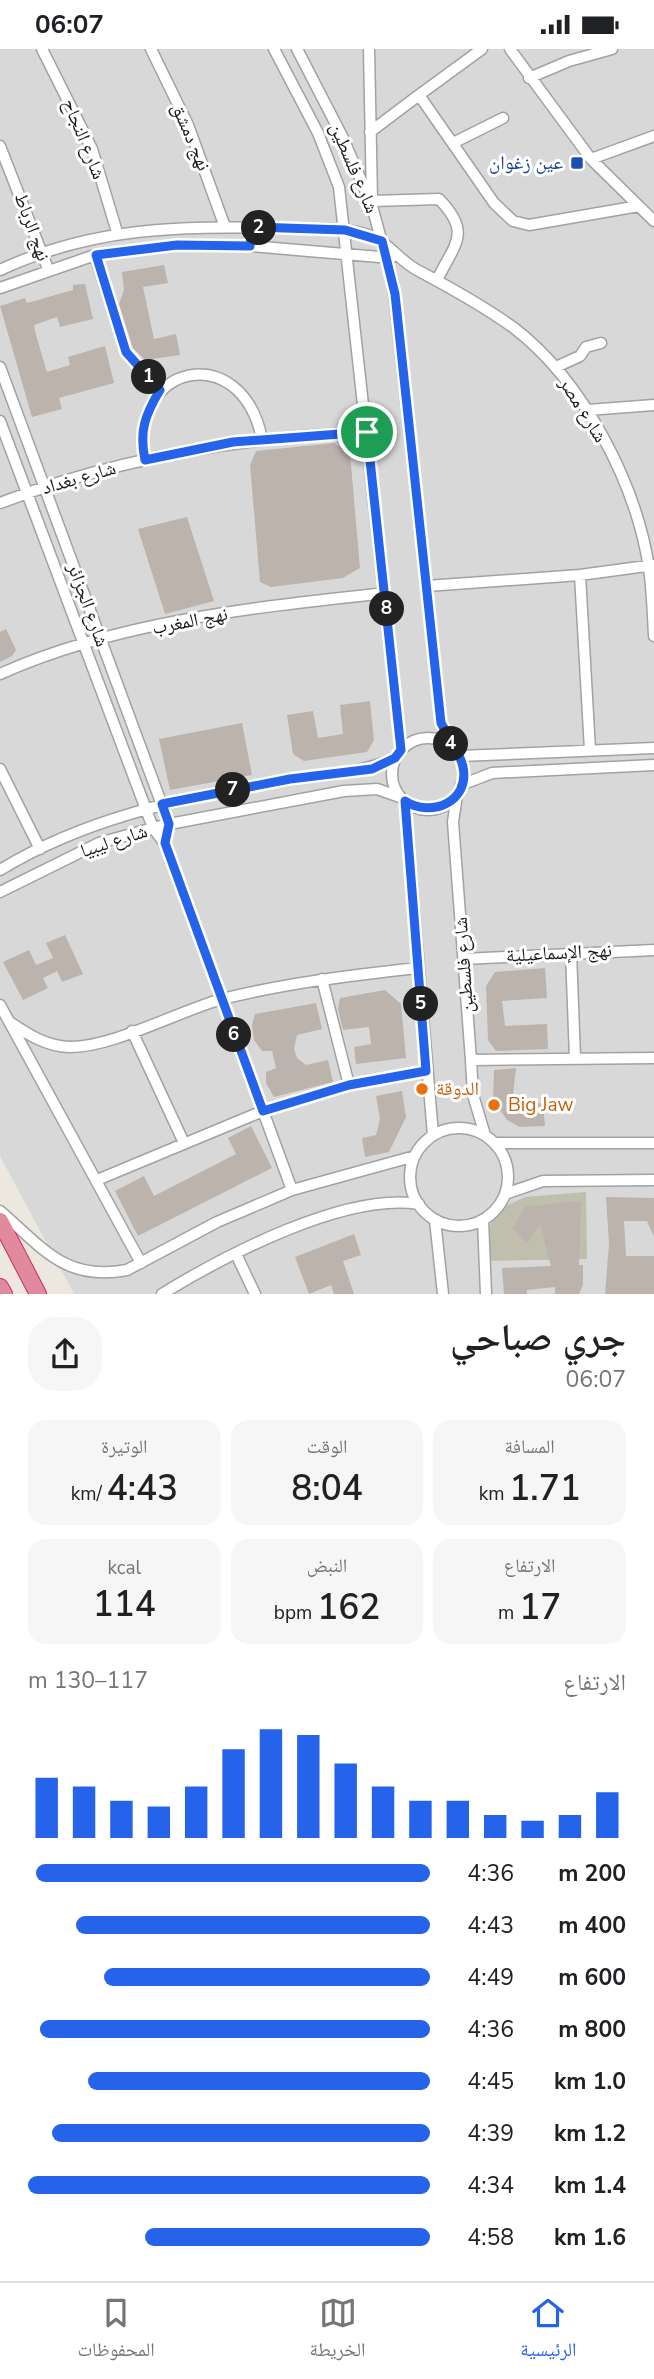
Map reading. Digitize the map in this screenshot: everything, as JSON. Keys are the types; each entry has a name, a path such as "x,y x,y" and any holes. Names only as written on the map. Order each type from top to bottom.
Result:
{"highway":[{"path":"0,1221 38,1294"},
{"path":"0,1287 4,1294"}],"street":[{"name":"شارع النجاح","path":"42,49 92,149 117,232"},
{"name":"نهج دمشق","path":"151,49 188,125 225,227"},
{"name":"شارع فلسطين","path":"274,49 302,97 330,159 339,187 385,593 398,754"},
{"name":"شارع فلسطين","path":"297,49 343,138 372,203 395,294 441,723 456,753"},
{"path":"369,49 372,203 439,199 456,217 459,227 457,239 437,280"},
{"path":"370,132 482,49"},
{"path":"510,49 591,159 654,221"},
{"path":"529,78 569,61 612,49"},
{"path":"419,95 498,208 513,221 529,225 639,207"},
{"path":"453,143 503,118"},
{"path":"591,159 654,136"},
{"name":"نهج الرباط","path":"0,146 48,269"},
{"path":"0,270 41,250 117,232 225,227 345,230 382,241"},
{"path":"250,246 252,227"},
{"name":"شارع مصر","path":"382,241 400,260"},
{"name":"شارع مصر","path":"0,288 48,269 96,255 177,245 250,246 400,260 516,330 556,367 588,410 627,491 652,566 654,636"},
{"path":"96,255 126,352 160,390"},
{"path":"556,367 580,356 586,347 601,343"},
{"name":"شارع الجزائر","path":"0,367 169,824"},
{"path":"145,460 141,438 143,420 160,390 189,376 223,378 247,398 257,417 262,439"},
{"path":"588,410 654,405"},
{"name":"شارع الجزائر","path":"0,421 153,828 165,843 220,1000 292,1190"},
{"name":"شارع بغداد","path":"0,503 44,488 204,446 367,432"},
{"path":"427,586 580,575 652,566"},
{"path":"580,575 590,750"},
{"name":"نهج المغرب","path":"0,674 36,658 100,638 247,609 385,593"},
{"path":"433,1135 402,799 392,778 398,754 421,738 433,738 456,753 463,766 459,790"},
{"path":"456,753 654,748"},
{"name":"شارع ليبيا","path":"0,870 40,849 145,807 290,779 372,769 398,754"},
{"path":"402,799 413,807 432,809 450,802 459,790 492,773 654,765"},
{"path":"0,769 40,849"},
{"name":"شارع ليبيا","path":"0,892 81,851 169,824 344,791 377,789 402,799"},
{"name":"شارع فلسطين","path":"459,790 453,822 473,1095 485,1135"},
{"path":"165,843 169,824"},
{"name":"نهج الإسماعيلية","path":"464,958 654,950"},
{"path":"571,952 575,1058"},
{"path":"10,1023 51,1045 72,1047 132,1031 220,1000 322,979 418,968"},
{"path":"322,979 349,1085"},
{"path":"0,1005 141,1263"},
{"path":"132,1031 184,1143"},
{"path":"471,1060 654,1058"},
{"path":"96,1180 263,1111 349,1085 426,1071"},
{"path":"459,1128 485,1135 494,1143 508,1170 505,1194 494,1212 483,1220 454,1227 435,1220 419,1204 410,1183 415,1156 433,1135 459,1128"},
{"path":"494,1143 654,1143"},
{"path":"0,1211 35,1245 65,1265 103,1273 127,1270 207,1227 292,1190 415,1156"},
{"path":"505,1194 543,1181 654,1180"},
{"path":"162,1294 236,1254 318,1219 396,1201 419,1204"},
{"path":"435,1220 443,1294"},
{"path":"483,1220 486,1294"},
{"path":"236,1254 255,1294"}],"shaded area":[{"path":"0,49 654,49 654,1294 74,1294 0,1156"},
{"path":"586,1192 587,1259 486,1261 485,1243 491,1223 504,1207 525,1197"}],"building":[{"path":"164,265 168,283 143,287 154,339 176,334 180,355 145,360 133,348 119,304 124,290 122,272"},
{"path":"85,284 93,319 60,327 57,317 34,325 36,335 47,372 70,365 68,357 105,346 114,383 59,398 62,409 32,417 0,306 25,298 27,303 73,290 73,285"},
{"path":"334,443 350,453 360,568 343,578 271,587 260,582 250,465 256,451"},
{"path":"187,517 214,601 165,614 138,529"},
{"path":"6,629 16,650 12,656 0,662 0,632"},
{"path":"370,701 374,740 367,752 304,761 293,754 287,715 313,711 318,738 343,734 340,705"},
{"path":"242,723 252,775 170,790 159,739"},
{"path":"65,935 83,974 62,982 57,971 43,978 48,988 23,1000 3,962 29,950 36,965 53,958 46,943"},
{"path":"545,968 547,998 502,1001 505,1026 547,1024 548,1049 496,1051 488,1040 486,986 495,972"},
{"path":"385,990 401,1004 406,1058 356,1064 354,1047 371,1044 369,1027 343,1030 338,1009 340,998"},
{"path":"316,1003 322,1029 297,1035 294,1049 297,1058 306,1065 328,1060 333,1082 274,1097 266,1083 266,1072 276,1068 272,1051 262,1051 254,1040 252,1025 255,1014"},
{"path":"516,1068 513,1095 528,1104 543,1103 545,1126 520,1127 507,1120 493,1099 494,1070"},
{"path":"402,1091 406,1117 389,1152 365,1157 362,1138 376,1135 380,1119 376,1096"},
{"path":"251,1126 272,1168 138,1236 115,1191 144,1176 154,1196 236,1154 228,1138"},
{"path":"606,1197 654,1198 654,1237 647,1221 624,1221 626,1256 654,1256 654,1294 605,1294 609,1244"},
{"path":"581,1201 579,1265 583,1265 583,1285 579,1294 555,1294 555,1287 527,1290 527,1294 504,1294 502,1268 551,1266 540,1224 527,1243 512,1228 526,1206"},
{"path":"354,1234 361,1255 343,1261 354,1294 334,1294 331,1285 309,1294 295,1257"}],"place":[{"name":"عين زغوان","path":"577,163"},
{"name":"الدوقة","path":"422,1089"},
{"name":"Big Jaw","path":"494,1105"}],"route":[{"path":"252,227 345,230 382,241 393,283 441,723 459,756 464,776 457,795 442,807 423,809 413,807 405,801 426,1071 349,1085 263,1111 220,1000 165,843 169,824 162,804 290,779 372,769 395,758 401,750 367,432 233,442 145,460 141,438 143,420 160,390 126,352 96,255 177,245 250,246 252,227"}]}
